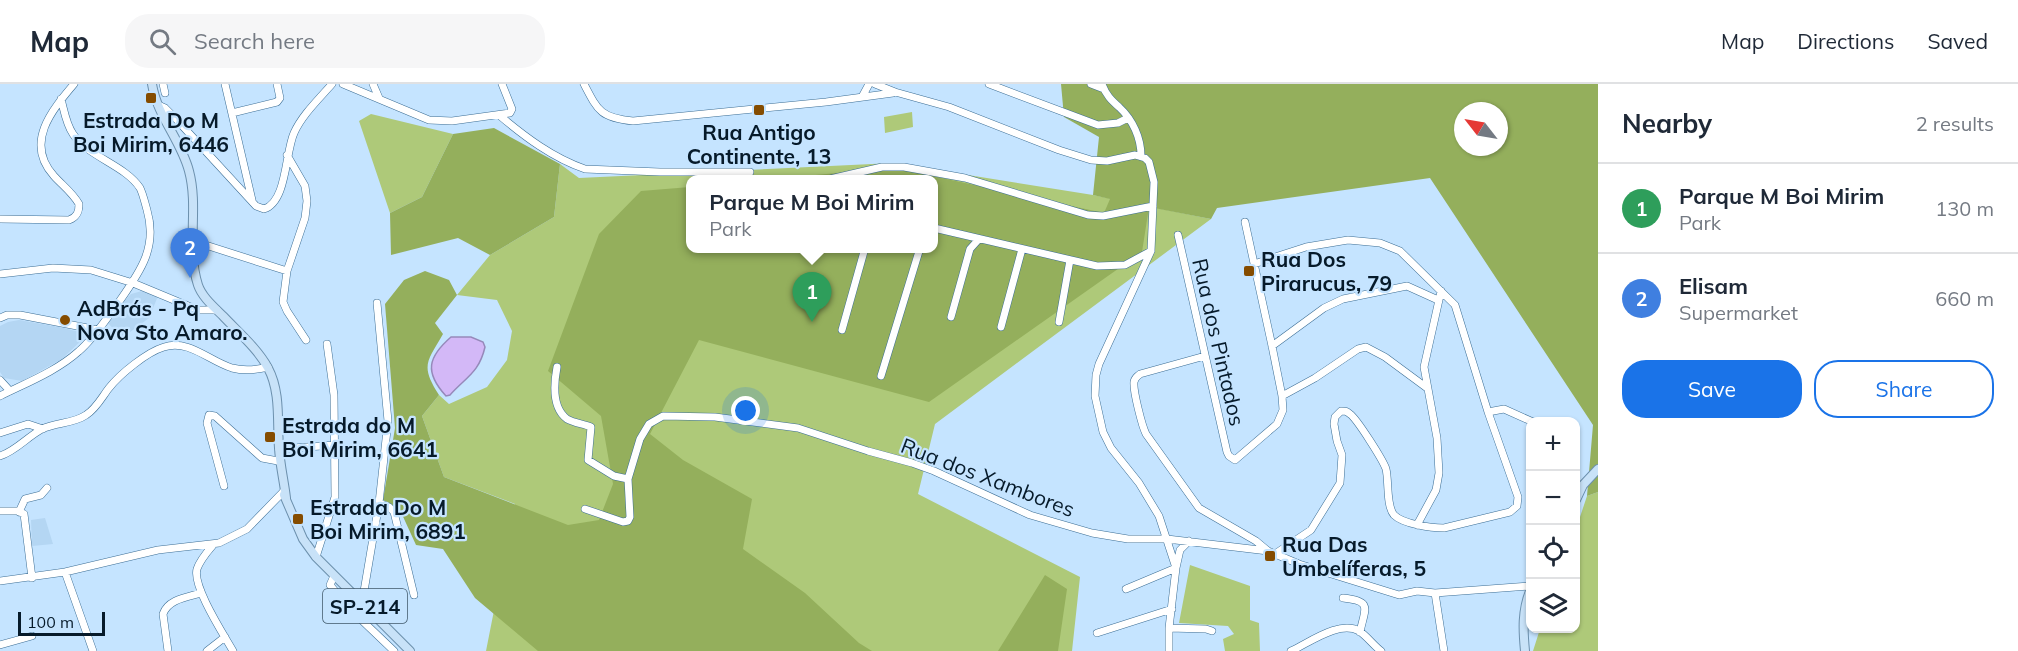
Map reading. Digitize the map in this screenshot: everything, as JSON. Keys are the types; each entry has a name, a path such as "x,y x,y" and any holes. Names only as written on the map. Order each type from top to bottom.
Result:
{"main road":[{"name":"SP-214","path":"152,84 157,105 189,170 193,190 193,262 198,286 208,302 268,367 274,381 284,495 303,539 334,576 410,651"},
{"path":"1580,490 1598,469"},
{"path":"1525,651 1523,632 1526,605"}],"street":[{"path":"0,219 69,220 77,214 79,204 48,168 41,146 41,134 49,114 74,84"},
{"path":"163,84 165,93"},
{"path":"225,84 253,203"},
{"path":"232,113 277,102 280,98 277,84"},
{"path":"157,105 165,108 253,203 264,209 275,202 296,129 332,84"},
{"path":"343,84 411,114 429,120 452,121 508,114 513,110 502,84"},
{"path":"373,84 379,98"},
{"path":"584,84 594,104 602,112 616,119 633,121 862,98 895,92"},
{"path":"862,98 869,84"},
{"path":"875,84 949,107 1059,150 1092,160 1107,161 1135,155 1145,158 1151,165 1154,182 1150,250 1099,364 1095,396 1103,432 1159,516 1176,568"},
{"path":"989,84 1098,125 1118,123 1128,118"},
{"path":"1091,84 1103,86 1112,102 1128,118 1138,137 1141,156"},
{"path":"0,396 52,370 80,351 133,283 150,244 151,226 140,188 77,139 70,128 61,99"},
{"path":"499,115 536,144 573,165 585,169 750,172"},
{"path":"287,156 305,186 307,201 287,271 283,302 306,340"},
{"path":"852,175 882,168 904,167 965,177 1088,215 1103,216 1153,206"},
{"path":"1245,222 1282,396 1315,378 1358,349 1366,347 1385,357 1427,388"},
{"path":"938,229 1097,266 1125,265 1150,250"},
{"name":"Rua dos Pintados","path":"1178,235 1229,456 1235,460 1277,424 1283,410 1282,396"},
{"path":"951,318 970,249 979,239"},
{"path":"1254,264 1331,242 1365,240 1389,245 1400,251 1455,305 1488,412 1518,497 1517,506 1510,512 1444,528 1417,525 1394,515 1385,466 1355,418 1346,411 1341,411 1335,417 1334,424 1342,455 1340,483 1311,530 1272,553"},
{"path":"193,241 287,271"},
{"path":"1001,327 1022,249"},
{"path":"843,330 864,253"},
{"path":"881,376 919,253"},
{"path":"1059,322 1070,260"},
{"path":"0,274 53,268 79,268 101,272 133,283 198,310 217,310"},
{"path":"1272,346 1324,308 1343,299 1407,286 1438,300"},
{"path":"1417,525 1436,490 1439,473 1437,438 1424,359 1441,291"},
{"path":"362,603 379,503 388,411 377,303"},
{"path":"0,318 7,315 20,315 98,330"},
{"path":"316,556 335,497 334,395 327,344"},
{"path":"0,456 43,429 87,415 116,381 148,354 165,346 189,348 234,369 268,367"},
{"path":"1205,356 1137,376 1134,384 1146,434 1200,508 1272,553 1356,583 1399,595 1417,591 1435,593 1526,586"},
{"path":"557,368 554,382 555,396 563,415 591,427 588,460 614,476 628,479"},
{"path":"0,380 10,391"},
{"path":"1488,412 1504,409 1526,419"},
{"path":"224,486 207,423 209,415 215,416 262,458 335,445"},
{"name":"Rua dos Xambores","path":"585,509 623,522 628,521 630,517 628,479 640,439 649,424 663,416 697,416 798,428 923,466 1030,515 1092,533 1128,539 1167,539 1272,553"},
{"path":"0,433 28,424 43,429"},
{"path":"20,512 25,499 41,495 47,488"},
{"path":"1,582 65,572 158,550 213,544 229,539 247,529 284,495"},
{"path":"379,503 394,512 414,595"},
{"path":"0,511 24,514 32,578"},
{"path":"1169,651 1169,628 1176,568 1180,550 1189,542"},
{"path":"213,544 197,569 197,579 201,593 233,651"},
{"path":"1126,589 1176,568"},
{"path":"65,572 93,651"},
{"path":"334,576 330,585 338,596 394,651"},
{"path":"168,651 164,610 180,599 201,593"},
{"path":"1435,593 1444,651"},
{"path":"1343,598 1359,600 1365,607 1360,632"},
{"path":"1097,633 1172,609"},
{"path":"1169,628 1206,628 1212,631"},
{"path":"1291,651 1328,632 1347,628 1360,632 1381,651"},
{"path":"0,645 32,636"},
{"path":"207,651 225,637"}],"shaded area":[{"path":"142,291 158,296 149,318 122,338 107,322 131,294"},
{"path":"19,320 88,334 62,359 22,381 4,378 0,372 0,326"},
{"path":"451,337 471,337 483,342 485,347 476,369 450,395 446,396 434,379 432,365 437,351"},
{"path":"45,518 53,544 32,546 31,520"}],"green space":[{"path":"1061,84 1598,84 1598,492 1587,496 1593,425 1430,178 1217,208 1211,219 1149,207 1142,252 929,402 699,340 650,434 683,460 752,499 743,549 805,593 859,643 872,651 538,651 475,598 443,549 416,545 400,510 383,500 395,428 385,304 404,280 425,271 449,280 457,295 435,323 443,334 430,358 428,370 429,377 439,395 422,416 444,477 568,525 599,520 613,484 601,416 548,371 599,234 641,191 686,187 686,253 938,253 938,177 1104,213 1110,199 1093,195 1099,137 1064,117"},
{"path":"912,112 913,127 885,133 884,117"},
{"path":"371,114 453,134 422,197 390,213 359,121"},
{"path":"494,128 560,164 554,217 490,255 458,238 391,255 390,213 422,197 453,134"},
{"path":"893,163 1093,195 1211,219 935,424 918,494 1080,577 1072,651 486,651 515,504 444,477 422,416 439,395 449,404 487,387 507,360 512,331 497,300 457,295 490,255 554,217 560,164 579,178"},
{"path":"882,169 905,170 928,175 815,175"},
{"path":"1598,492 1598,651 1533,651 1539,633 1580,633 1580,517 1587,496"},
{"path":"1190,565 1250,586 1250,620 1259,623 1260,651 1225,651 1223,639 1234,634 1228,626 1179,623"},
{"path":"1045,575 1067,589 1058,651 998,651"}],"place":[{"name":"Estrada Do M Boi Mirim, 6446","path":"151,98"},
{"name":"Rua Antigo Continente, 13","path":"759,110"},
{"name":"Rua Dos Pirarucus, 79","path":"1249,271"},
{"name":"Elisam","path":"190,278"},
{"name":"AdBrás - Pq Nova Sto Amaro.","path":"65,320"},
{"name":"Parque M Boi Mirim","path":"812,322"},
{"name":"Estrada do M Boi Mirim, 6641","path":"270,437"},
{"name":"Estrada Do M Boi Mirim, 6891","path":"298,519"},
{"name":"Rua Das Umbelíferas, 5","path":"1270,556"}]}
